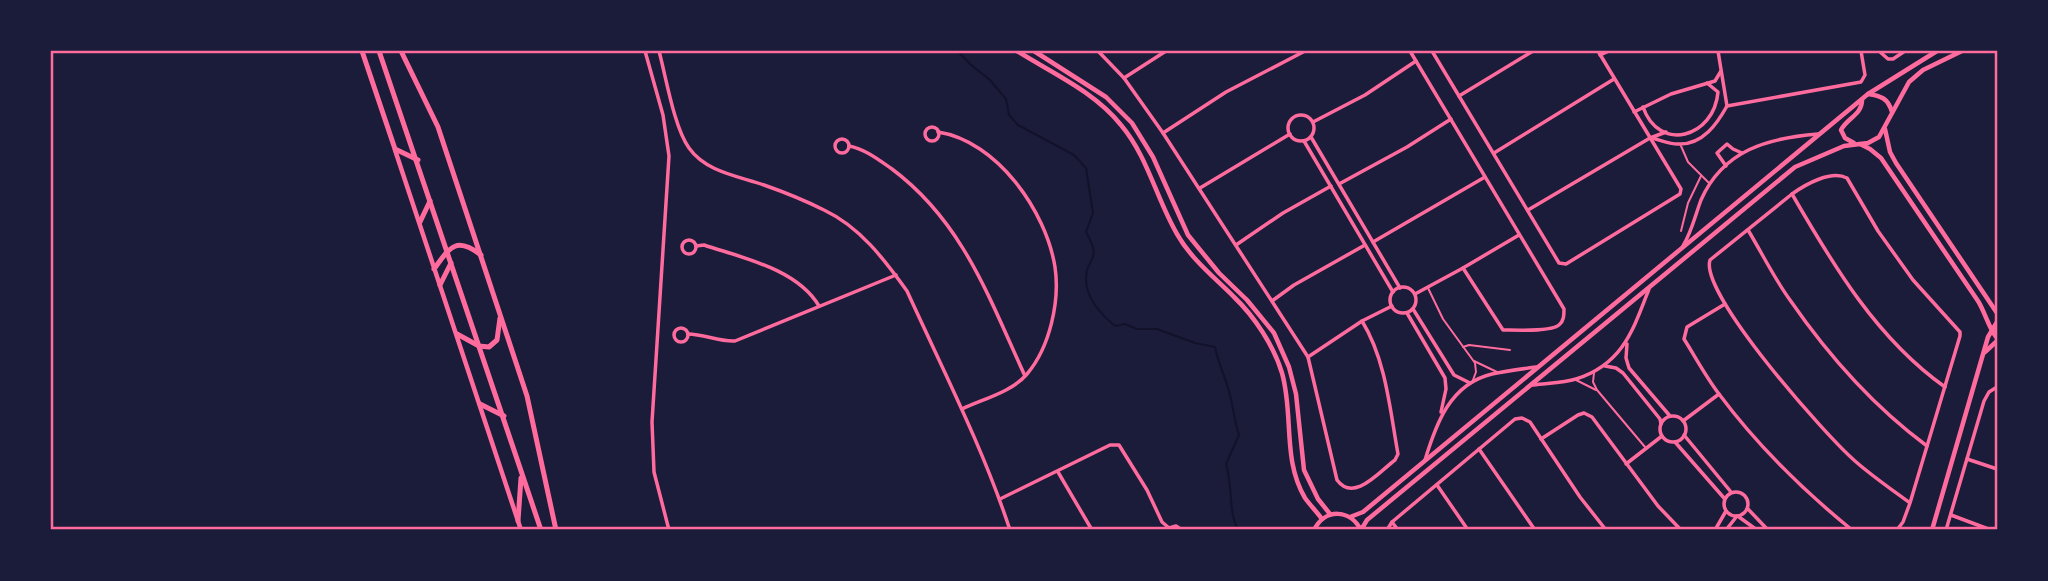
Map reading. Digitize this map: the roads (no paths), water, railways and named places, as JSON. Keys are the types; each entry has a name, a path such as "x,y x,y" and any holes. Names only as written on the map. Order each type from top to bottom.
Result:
{"highway":[{"path":"362,51 395,149 418,160"},
{"path":"379,51 541,530"},
{"path":"401,51 438,127 527,396 556,530"},
{"path":"420,222 430,201"},
{"path":"434,269 447,251 465,245 481,255"},
{"path":"440,285 451,263"},
{"path":"457,334 479,346 489,346 497,340 500,315"},
{"path":"480,404 503,416"},
{"path":"518,522 521,475"}],"street":[{"path":"645,51 663,115 669,156 652,422 654,472 668,530"},
{"path":"659,51 680,130 695,155 719,170 798,197 827,211 857,232 878,252 896,275 907,291 961,409 1000,499 1010,530"},
{"path":"1017,51 1093,99 1121,123 1143,156 1177,235 1205,271 1236,298 1264,335 1282,372 1290,454 1295,475 1306,499 1322,519"},
{"path":"1034,51 1106,97 1132,123 1153,157 1188,235 1274,333 1289,367 1296,394 1304,470 1318,499 1330,514"},
{"path":"1098,51 1124,78 1163,132 1308,357 1337,480 1342,487 1349,490 1358,489 1395,460 1398,454 1385,384 1373,339 1362,321"},
{"path":"1124,78 1166,51"},
{"path":"1163,132 1226,92 1305,51"},
{"path":"1410,51 1564,309 1560,324 1552,328 1503,330 1463,268"},
{"path":"1432,51 1559,263 1566,264 1676,198 1681,189 1599,53 1609,51"},
{"path":"1459,96 1533,51"},
{"path":"1650,138 1680,145 1714,128 1727,106 1718,51"},
{"path":"1727,106 1861,82 1865,75 1861,51"},
{"path":"1880,51 1888,59 1893,59 1905,51"},
{"path":"1350,517 1363,512 1868,94 1931,51"},
{"path":"1925,56 1937,51"},
{"path":"1314,530 1322,519 1337,513 1350,517 1361,530 1367,520 1795,167 1844,146 1868,143 1879,136 1909,82 1923,70 1962,51"},
{"path":"1312,122 1365,95 1417,61"},
{"path":"1634,112 1671,94 1717,79 1721,71"},
{"path":"1493,153 1614,79"},
{"path":"1643,107 1650,121 1666,132 1677,135 1691,133 1705,124 1716,107 1718,92 1707,83"},
{"path":"1868,94 1886,99 1892,113"},
{"path":"1862,99 1859,111 1846,122 1842,130 1845,138 1870,149 1881,158 1978,301 1997,339 1985,353"},
{"path":"1295,117 1307,117 1312,122 1314,130 1311,137 1304,141 1296,140 1290,134 1288,127 1295,117"},
{"path":"1339,184 1407,147 1451,119"},
{"path":"1885,129 1890,152 1896,163 1997,313"},
{"path":"938,132 953,134 977,146 1001,165 1021,188 1047,239 1055,266 1056,286 1051,324 1045,346 1036,362 1014,385 961,409"},
{"path":"1527,210 1650,138 1666,132"},
{"path":"1200,188 1290,134"},
{"path":"1682,249 1710,183 1726,166 1742,153 1768,141 1820,134"},
{"path":"1311,137 1400,288"},
{"path":"1304,141 1393,292"},
{"path":"1726,166 1717,153 1727,144 1742,153"},
{"path":"849,146 859,148 897,173 916,188 947,222 966,250 1025,376"},
{"path":"395,149 521,530"},
{"path":"1897,530 1910,503 1960,336 1958,328 1913,280 1878,231 1847,178 1839,174 1806,184 1792,194 1710,260 1709,272 1725,304 1770,368 1811,416 1853,460 1910,503"},
{"path":"1373,242 1485,177"},
{"path":"1236,245 1331,186"},
{"path":"1792,194 1823,248 1859,300 1891,340 1922,371 1945,387"},
{"path":"1748,230 1789,299 1826,347 1868,396 1927,446"},
{"path":"1415,294 1519,235"},
{"path":"696,246 705,245 778,272 813,296 819,306"},
{"path":"1272,301 1303,279 1365,245"},
{"path":"688,334 698,334 724,342 735,341 896,275"},
{"path":"1400,288 1408,288 1415,294 1416,302 1413,309 1407,313 1398,312 1391,306 1393,292 1400,288"},
{"path":"1649,289 1627,342 1626,358 1629,368 1670,416 1683,421 1686,428 1684,436 1675,442"},
{"path":"1725,304 1687,327 1684,339 1720,394 1793,477 1816,501 1852,530"},
{"path":"1308,357 1362,321 1391,306"},
{"path":"1413,309 1454,375 1470,383"},
{"path":"1407,313 1446,383 1441,414 1425,460"},
{"path":"1932,530 1992,329 1997,322"},
{"path":"1424,340 1430,337"},
{"path":"1533,385 1574,379 1595,371 1605,366 1627,342"},
{"path":"1438,365 1445,361"},
{"path":"1605,366 1619,369 1661,424 1662,436 1675,442 1724,498"},
{"path":"1441,414 1470,383 1499,373 1538,367"},
{"path":"1633,386 1640,381"},
{"path":"1946,530 1984,401 1989,392 1997,387"},
{"path":"1683,421 1720,394"},
{"path":"1647,403 1654,398"},
{"path":"1541,439 1584,413 1592,417 1658,506 1681,530"},
{"path":"1661,424 1670,416"},
{"path":"1387,530 1392,522 1515,419 1522,418 1530,422 1580,497 1606,530"},
{"path":"1626,464 1662,436"},
{"path":"1684,436 1731,492"},
{"path":"1000,499 1110,445 1119,445 1147,490 1162,522 1168,529 1176,526 1182,530"},
{"path":"1479,449 1535,530"},
{"path":"1967,459 1997,469"},
{"path":"1058,472 1093,530"},
{"path":"1437,485 1468,530"},
{"path":"1757,530 1726,511 1724,498 1731,492 1739,491 1746,496 1748,508 1768,530"},
{"path":"1726,530 1737,516 1748,508"},
{"path":"1715,530 1726,511"},
{"path":"1951,515 1991,530"},
{"path":"1392,522 1398,530"}],"lane":[{"path":"1680,145 1688,162 1710,183"},
{"path":"1681,232 1688,203 1701,176"},
{"path":"1427,287 1443,319 1473,360 1476,372 1470,383"},
{"path":"1463,347 1469,345 1510,350"},
{"path":"1473,360 1499,373"},
{"path":"1595,371 1593,382 1597,390 1646,448"},
{"path":"1574,379 1597,390"}],"waterway":[{"path":"958,51 990,80 1006,99 1009,115 1018,125 1074,155 1086,168 1093,213 1086,232 1094,255 1086,272 1086,279 1091,299 1100,311 1115,326 1125,324 1137,329 1157,329 1195,343 1215,347 1239,435 1226,464 1233,515 1238,530"}]}
